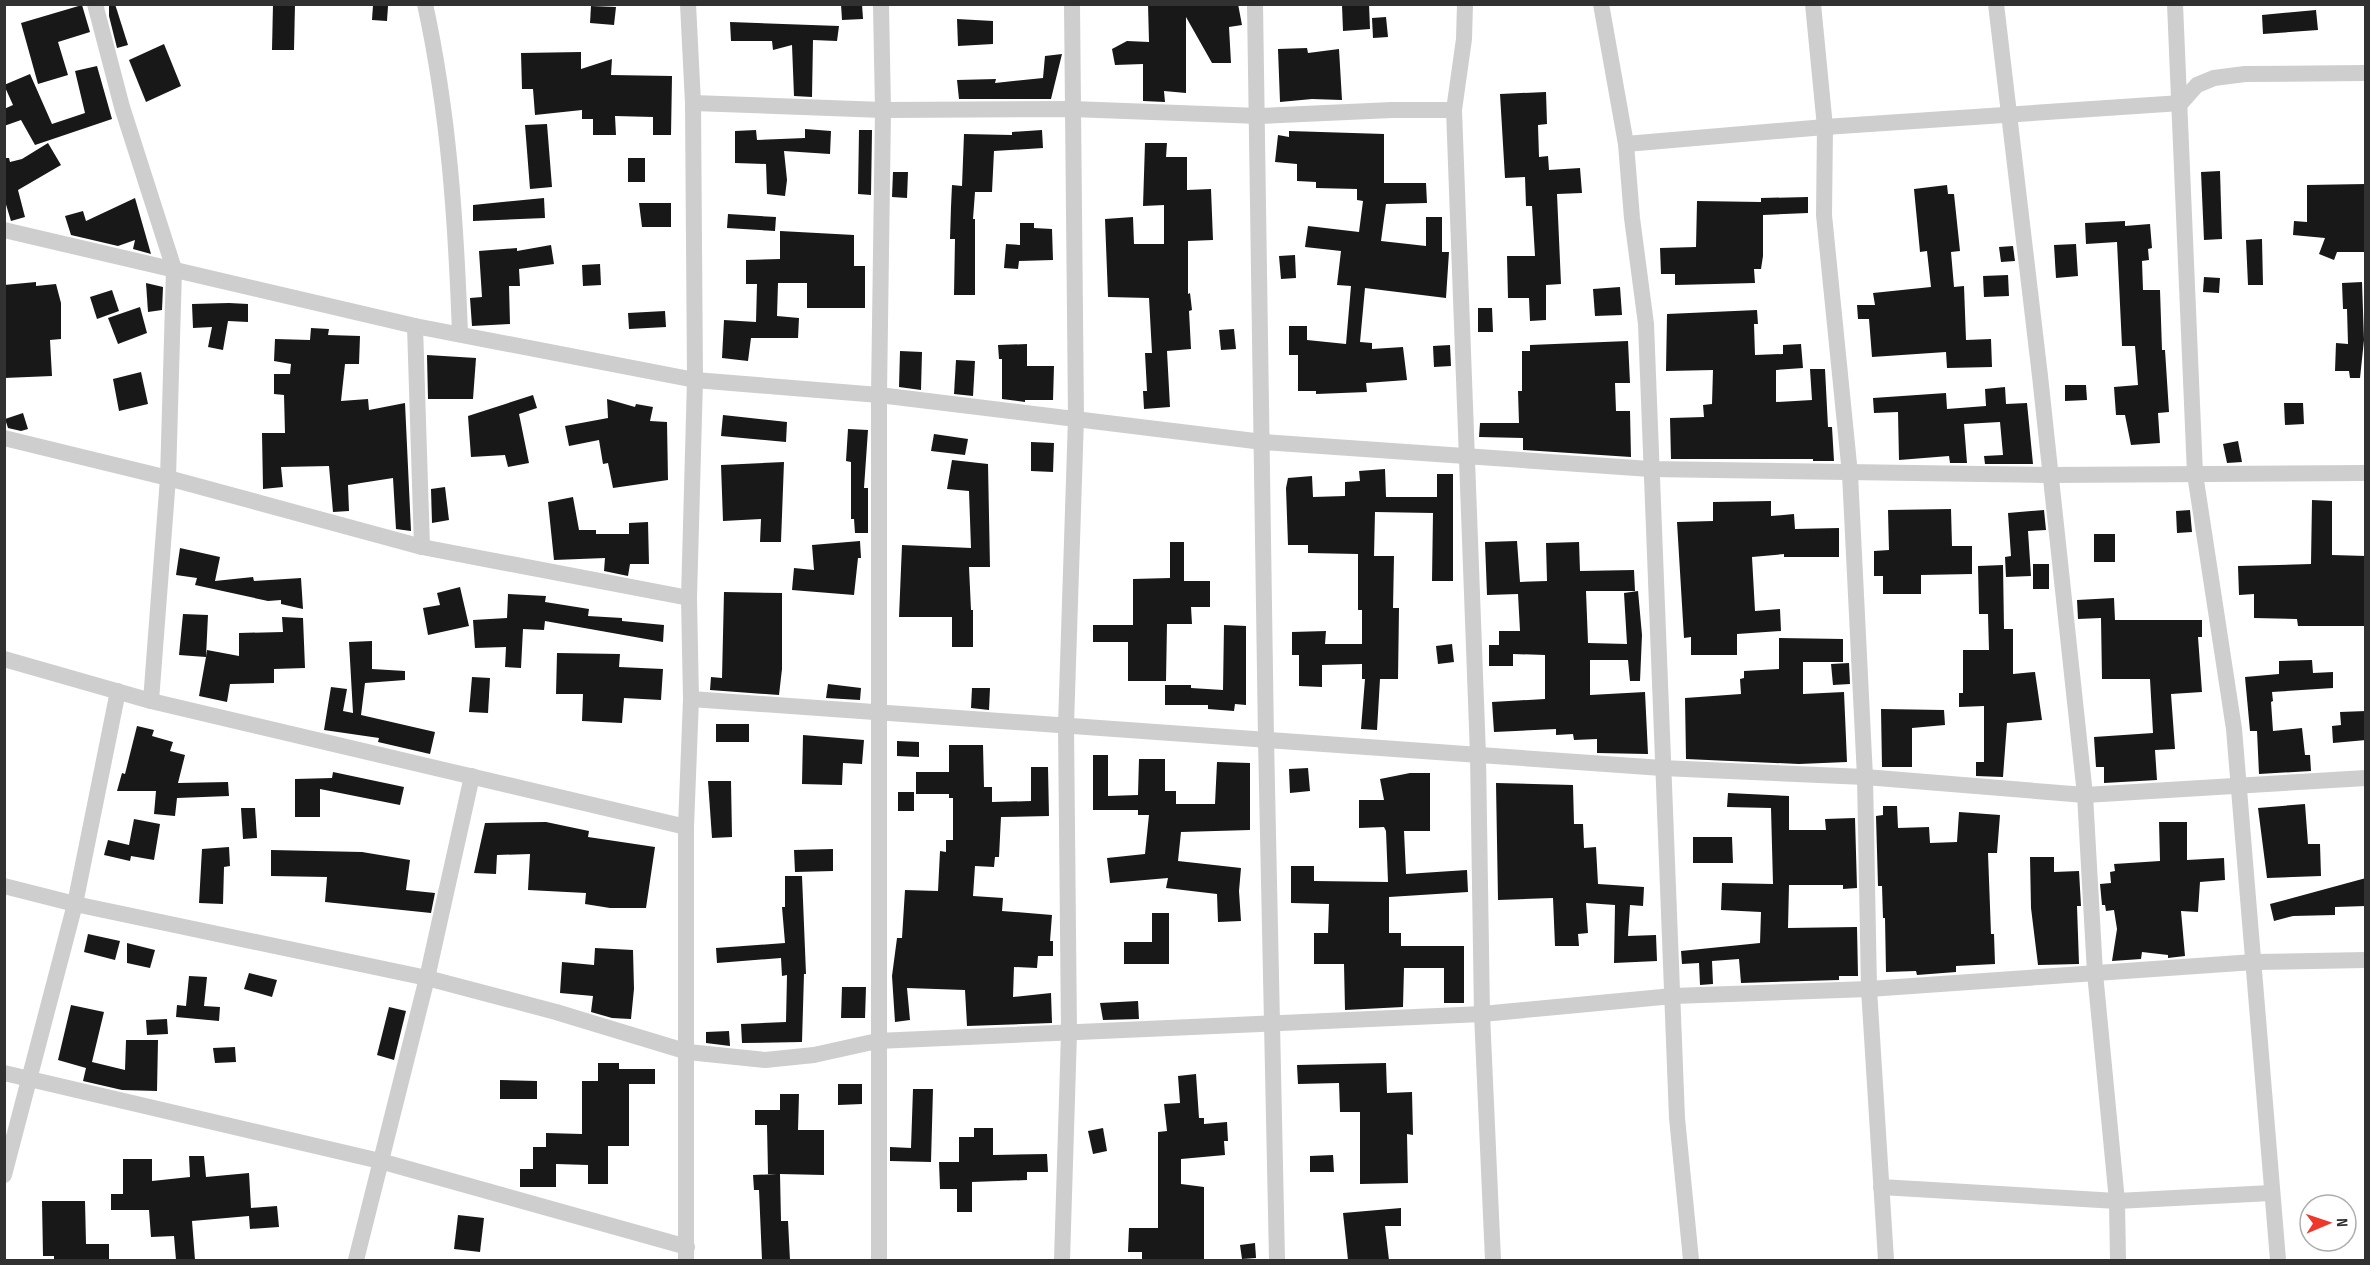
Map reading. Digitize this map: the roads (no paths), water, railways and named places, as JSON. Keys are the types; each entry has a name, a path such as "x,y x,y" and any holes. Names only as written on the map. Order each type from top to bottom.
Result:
{"street":[{"path":"95,4 122,107 174,269 168,478 151,700"},
{"path":"425,4 454,193 460,334"},
{"path":"4,1072 380,1161 687,1254 686,827 691,699 689,598 695,380 693,103 688,4"},
{"path":"879,1260 877,1041 879,395 883,110 880,4"},
{"path":"1062,1260 1069,1033 1066,725 1076,418 1072,4"},
{"path":"1256,4 1266,739 1277,1260"},
{"path":"1465,4 1464,39 1454,110 1478,755 1482,1014 1493,1260"},
{"path":"1601,4 1626,144 1632,218 1646,324 1677,1118 1691,1260"},
{"path":"1813,4 1825,127 1824,216 1850,474 1865,777 1869,989 1886,1260"},
{"path":"1996,4 2040,376 2085,795 2095,973 2117,1201 2118,1260"},
{"path":"2175,4 2195,474 2234,729 2278,1260"},
{"path":"1626,144 1825,127 2181,103 2197,85 2214,78 2245,74 2366,73"},
{"path":"693,103 883,110 1072,110 1259,116 1392,110 1454,110"},
{"path":"4,230 415,326 695,380 879,395 1263,442 1465,454 1650,469 2049,476 2366,473"},
{"path":"415,326 422,547"},
{"path":"4,438 168,478 422,547 689,598"},
{"path":"4,659 151,700 686,827"},
{"path":"4,1175 75,904 118,691"},
{"path":"691,699 1662,768 1865,777 2085,795 2237,784 2366,778"},
{"path":"356,1260 427,978 472,776"},
{"path":"4,886 75,904 427,978 556,1012 688,1052 765,1060 814,1055 877,1041 1482,1014 1673,996 1869,989 2254,962 2366,960"},
{"path":"1881,1187 2117,1201 2271,1193"}]}
